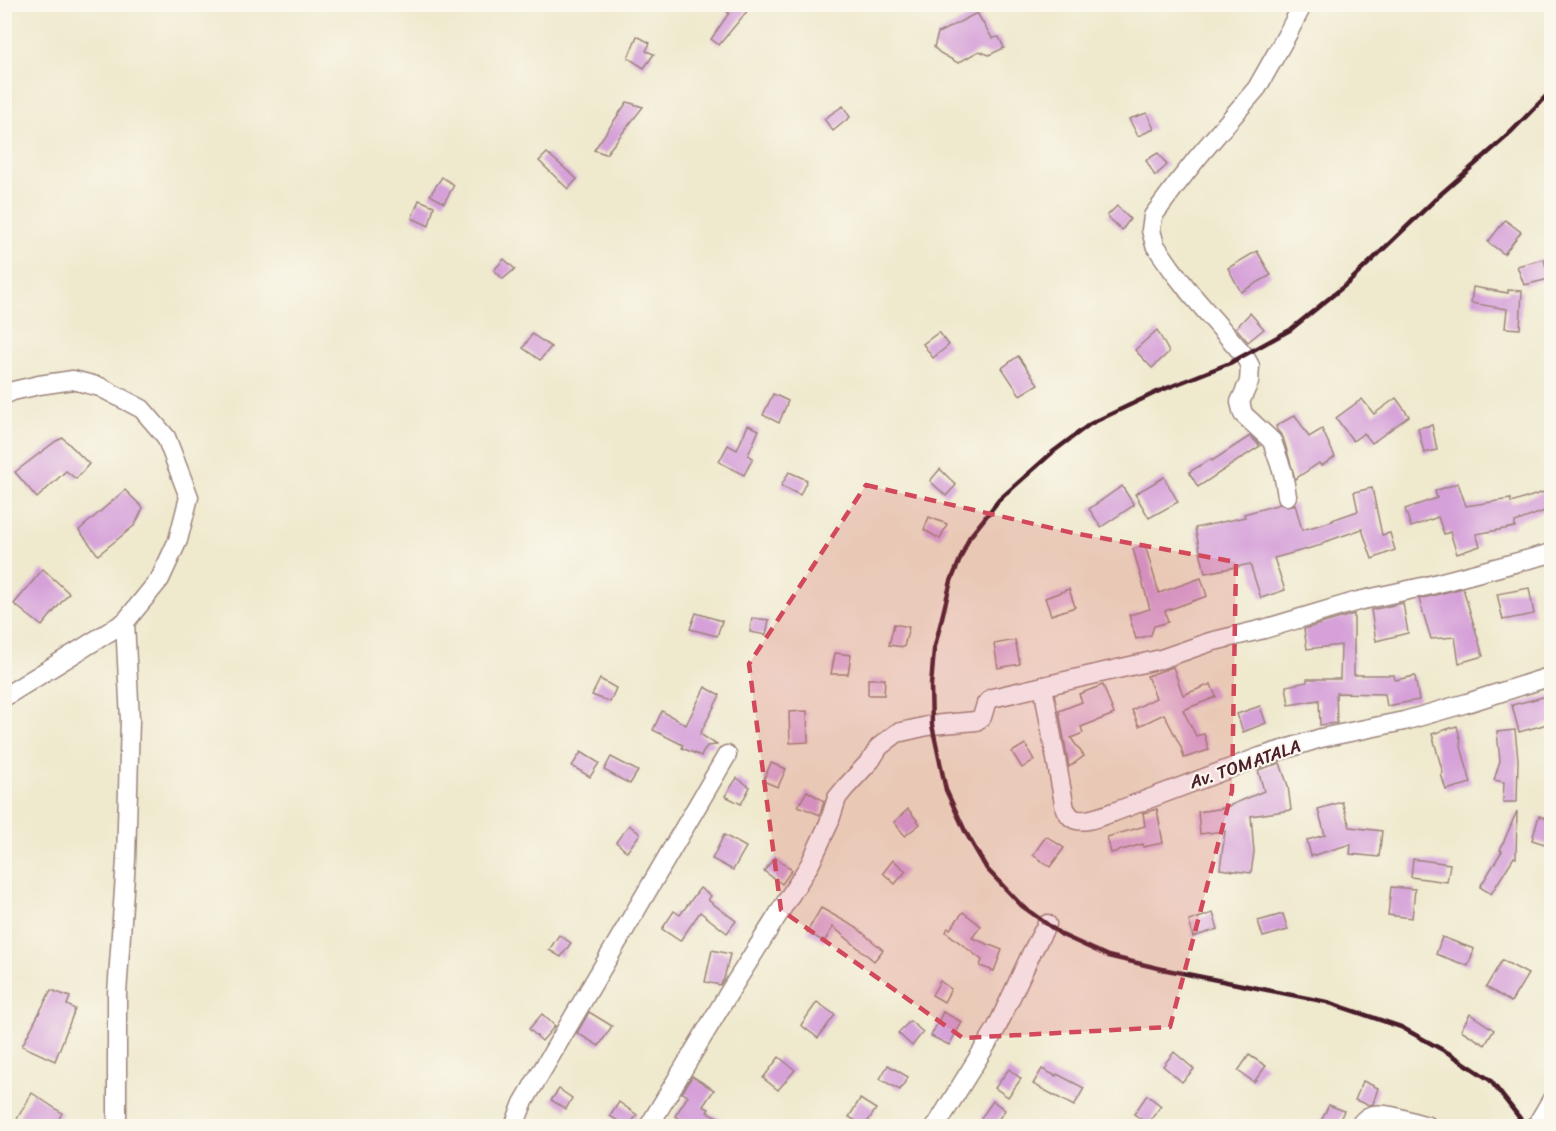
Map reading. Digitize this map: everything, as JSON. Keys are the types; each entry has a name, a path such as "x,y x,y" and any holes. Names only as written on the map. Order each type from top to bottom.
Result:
{"street":[{"path":"1287,496 1283,473 1272,441 1243,414 1240,402 1249,382 1250,366 1244,355 1171,268 1155,245 1151,230 1154,216 1176,185 1257,88 1303,4"},
{"path":"4,395 31,387 73,380 100,387 142,409 166,437 189,497 178,540 160,579 125,622 4,697"},
{"path":"649,1126 810,864 829,823 837,798 879,747 897,733 932,725 976,721 982,717 986,704 992,698 1161,659 1210,642 1264,629 1358,601 1427,586 1551,553"},
{"path":"117,1126 117,994 126,860 130,720 125,622"},
{"name":"Av. TOMATALA","path":"1043,686 1065,808 1071,817 1079,820 1114,812 1260,756 1321,738 1404,721 1551,676"},
{"path":"514,1126 523,1103 727,755"},
{"path":"936,1126 996,1029 1047,924"},
{"path":"1536,1126 1551,1099"},
{"path":"1359,1126 1364,1119 1374,1115 1389,1115 1428,1126"}],"highlighted area":[{"path":"866,485 1073,533 1236,562 1232,791 1170,1027 963,1038 781,910 749,664"}],"building":[{"path":"718,4 753,4 719,45 711,39 729,13"},
{"path":"977,13 992,38 999,37 1004,48 989,55 979,51 958,63 934,47 938,33"},
{"path":"637,36 650,43 646,51 654,54 644,68 628,58"},
{"path":"627,102 643,107 606,154 594,150"},
{"path":"843,106 850,117 833,131 824,119"},
{"path":"1147,113 1154,129 1138,136 1129,119"},
{"path":"547,153 577,179 568,189 539,161"},
{"path":"1158,153 1167,165 1155,176 1146,160"},
{"path":"442,177 454,185 444,203 430,195"},
{"path":"419,200 434,206 429,226 412,218"},
{"path":"1117,206 1130,219 1122,230 1107,216"},
{"path":"1505,220 1521,232 1504,254 1488,242"},
{"path":"1257,251 1271,275 1241,292 1228,268"},
{"path":"504,259 515,269 503,279 494,270"},
{"path":"1544,259 1549,279 1524,285 1517,266"},
{"path":"1473,287 1508,293 1508,290 1522,291 1520,329 1505,328 1507,309 1471,303"},
{"path":"1250,313 1264,329 1248,342 1236,328"},
{"path":"1157,330 1169,352 1152,368 1135,350"},
{"path":"939,332 949,345 933,358 923,344"},
{"path":"532,334 551,347 540,360 523,348"},
{"path":"1018,356 1038,384 1020,395 1002,368"},
{"path":"773,394 788,401 779,423 763,415"},
{"path":"1396,398 1409,416 1372,443 1364,433 1353,441 1336,418 1362,399 1374,414"},
{"path":"1295,415 1309,437 1322,429 1335,457 1321,466 1319,463 1295,479 1283,437 1276,426"},
{"path":"748,425 759,430 748,455 753,458 744,475 719,462 728,445 737,450"},
{"path":"1432,425 1437,450 1424,453 1418,428"},
{"path":"1250,436 1260,446 1198,487 1189,472 1211,459 1212,461"},
{"path":"63,438 89,464 76,479 66,471 37,498 15,472"},
{"path":"940,469 956,485 946,496 930,481"},
{"path":"789,472 807,480 800,495 781,486"},
{"path":"1164,477 1178,502 1149,518 1135,494"},
{"path":"1458,483 1466,506 1511,499 1511,503 1544,492 1550,509 1515,522 1515,527 1476,534 1480,546 1457,554 1450,532 1444,534 1438,517 1411,527 1405,509 1437,498 1435,491"},
{"path":"1122,486 1134,505 1101,527 1089,509"},
{"path":"1372,488 1382,535 1390,533 1395,550 1372,559 1362,529 1322,543 1322,545 1274,558 1285,590 1261,598 1250,564 1205,573 1195,528 1245,517 1244,514 1280,504 1288,507 1295,504 1302,530 1358,511 1354,492"},
{"path":"125,490 143,508 135,525 98,555 79,530"},
{"path":"929,517 947,524 940,539 924,530"},
{"path":"1145,545 1159,593 1201,578 1207,596 1165,611 1168,622 1154,626 1151,635 1136,639 1129,615 1150,609 1133,549"},
{"path":"43,569 69,593 42,626 14,604"},
{"path":"1463,588 1483,656 1459,663 1455,637 1431,639 1419,599"},
{"path":"1529,588 1534,614 1503,620 1497,594"},
{"path":"1069,589 1075,607 1051,615 1045,598"},
{"path":"1403,603 1408,633 1376,641 1371,610"},
{"path":"696,613 722,621 717,636 690,629"},
{"path":"1354,614 1354,675 1394,675 1395,680 1415,676 1419,700 1387,706 1385,694 1336,693 1337,723 1320,725 1319,700 1289,705 1286,686 1307,682 1307,679 1340,679 1341,645 1307,649 1304,629"},
{"path":"752,618 769,620 766,635 750,632"},
{"path":"894,624 909,627 904,647 889,645"},
{"path":"1015,640 1020,664 998,668 994,644"},
{"path":"835,653 851,655 848,674 831,674"},
{"path":"1173,667 1183,695 1211,684 1216,697 1183,710 1196,736 1204,734 1209,750 1184,758 1181,747 1164,714 1139,726 1132,710 1156,698 1147,676"},
{"path":"600,679 616,688 610,702 592,695"},
{"path":"868,679 885,679 884,695 868,695"},
{"path":"1103,685 1114,714 1081,727 1083,733 1071,738 1084,756 1069,767 1059,711 1082,702 1079,694"},
{"path":"705,687 720,695 700,734 717,745 707,746 701,756 682,748 683,745 653,730 662,711 686,725"},
{"path":"1551,695 1551,723 1519,732 1512,705"},
{"path":"1260,706 1266,723 1243,732 1237,714"},
{"path":"807,711 808,742 790,743 789,712"},
{"path":"1457,726 1471,783 1446,790 1432,734"},
{"path":"1515,730 1518,759 1517,802 1503,802 1504,782 1494,780 1500,761 1497,732"},
{"path":"1025,744 1034,760 1022,768 1012,752"},
{"path":"581,752 599,763 590,777 572,766"},
{"path":"611,757 638,771 630,784 604,770"},
{"path":"771,763 786,769 778,787 763,781"},
{"path":"1280,763 1288,786 1291,810 1251,816 1254,852 1251,873 1220,869 1225,831 1200,834 1198,812 1224,808 1264,791 1258,770"},
{"path":"737,778 750,787 741,804 725,796"},
{"path":"807,791 824,801 820,815 798,806"},
{"path":"1342,802 1350,827 1382,831 1379,857 1350,854 1351,844 1311,856 1307,840 1325,835 1318,809"},
{"path":"908,809 920,824 905,836 894,822"},
{"path":"1157,809 1163,843 1143,847 1143,844 1111,853 1107,837 1145,826 1143,813"},
{"path":"1517,811 1516,858 1514,857 1491,894 1480,887 1502,851 1500,850"},
{"path":"1539,816 1551,820 1548,845 1532,840"},
{"path":"629,825 640,834 627,852 616,842"},
{"path":"724,835 746,847 733,870 712,859"},
{"path":"1046,836 1064,848 1050,867 1033,855"},
{"path":"775,857 792,870 782,884 764,871"},
{"path":"1413,859 1450,864 1447,882 1411,877"},
{"path":"893,860 906,871 895,884 883,873"},
{"path":"1391,887 1415,889 1412,918 1388,915"},
{"path":"700,888 711,896 708,900 736,921 727,933 700,912 680,941 662,929 674,911 680,915"},
{"path":"821,908 857,928 883,950 874,961 833,927 824,942 807,932"},
{"path":"963,912 981,926 972,938 1002,950 994,971 980,966 982,960 946,932"},
{"path":"1213,913 1218,929 1193,937 1189,921"},
{"path":"1283,914 1288,930 1263,937 1258,921"},
{"path":"559,935 571,943 561,957 549,950"},
{"path":"1442,937 1474,949 1468,966 1436,954"},
{"path":"712,950 730,954 724,979 720,985 705,982"},
{"path":"1502,960 1528,974 1511,1002 1486,987"},
{"path":"940,981 951,989 944,1002 932,995"},
{"path":"51,990 70,997 67,1005 75,1009 55,1061 22,1046"},
{"path":"817,1002 835,1015 818,1038 801,1025"},
{"path":"589,1012 612,1026 599,1046 577,1033"},
{"path":"943,1012 962,1022 949,1045 931,1036"},
{"path":"542,1014 555,1026 542,1041 529,1029"},
{"path":"1470,1014 1494,1030 1485,1045 1461,1030"},
{"path":"910,1021 923,1032 912,1046 898,1033"},
{"path":"1174,1052 1194,1069 1182,1082 1163,1066"},
{"path":"1249,1055 1266,1066 1254,1082 1238,1071"},
{"path":"779,1057 795,1070 778,1090 763,1078"},
{"path":"888,1065 908,1077 900,1090 880,1079"},
{"path":"1009,1069 1021,1079 1008,1097 995,1088"},
{"path":"1042,1069 1084,1088 1074,1106 1033,1084"},
{"path":"692,1076 714,1090 703,1106 709,1109 707,1112 737,1126 691,1126 675,1116 688,1096 682,1093"},
{"path":"1363,1081 1378,1088 1373,1104 1369,1105 1355,1100"},
{"path":"559,1089 572,1098 566,1109 551,1100"},
{"path":"32,1093 62,1113 55,1126 13,1126"},
{"path":"1147,1095 1161,1106 1148,1124 1134,1114"},
{"path":"860,1099 876,1109 865,1126 849,1117"},
{"path":"993,1101 1005,1110 994,1126 981,1118"},
{"path":"619,1102 637,1115 629,1126 610,1116"},
{"path":"1329,1105 1344,1111 1337,1126 1320,1123"}],"railway":[{"path":"1526,1126 1490,1080 1452,1055 1401,1027 1327,1002 1108,956 1062,935 1022,906 987,869 965,831 946,790 932,725 931,685 934,650 951,581 969,538 999,500 1054,451 1090,424 1157,392 1230,363 1290,330 1348,283 1442,193 1505,138 1552,90"}]}
